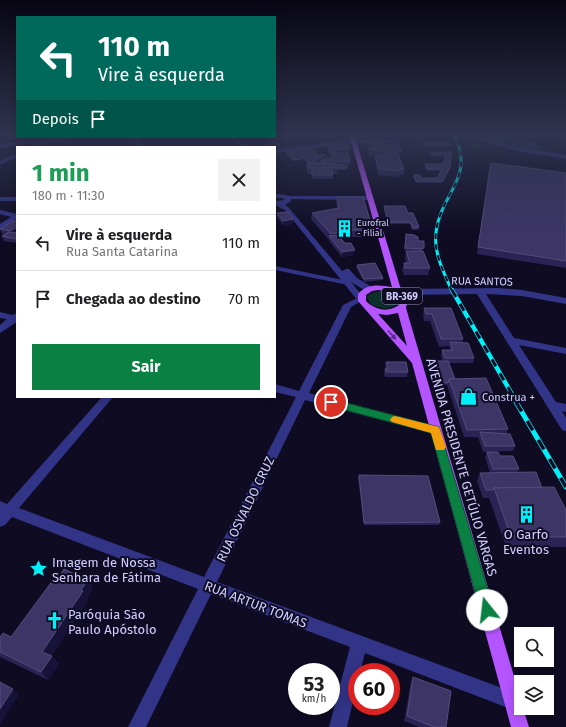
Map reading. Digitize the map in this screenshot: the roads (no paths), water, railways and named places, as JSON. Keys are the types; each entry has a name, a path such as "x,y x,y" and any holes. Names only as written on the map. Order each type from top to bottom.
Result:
{"main road":[{"name":"BR-369","path":"361,168 392,279 398,292 404,298 402,306 385,312 369,296"},
{"name":"BR-369","path":"369,296 392,279"},
{"name":"BR-369","path":"369,296 398,292"},
{"name":"BR-369","path":"369,296 416,363"},
{"name":"AVENIDA PRESIDENTE GETÚLIO VARGAS","path":"402,306 416,363 520,727"}],"street":[{"path":"276,188 287,198 306,228 348,283"},
{"path":"0,198 16,198"},
{"path":"276,202 287,198 370,199"},
{"path":"276,202 287,209 306,228 369,296"},
{"path":"0,212 16,216"},
{"path":"0,227 16,217"},
{"path":"276,268 348,283 369,296"},
{"name":"RUA SANTOS","path":"398,292 522,293 566,301"},
{"path":"402,306 414,297 481,293 566,427"},
{"name":"RUA OSVALDO CRUZ","path":"137,727 301,394 347,305 369,296"},
{"path":"0,315 16,318"},
{"path":"0,330 16,318"},
{"path":"510,340 566,351"},
{"path":"276,388 435,430"},
{"path":"3,513 107,398"},
{"path":"551,405 566,408"},
{"name":"RUA ARTUR TOMAS","path":"3,513 207,586 513,701"},
{"path":"338,727 359,643"}],"railway":[{"path":"452,291 440,262 435,240 439,218 455,184 460,168"},
{"path":"452,290 517,403"},
{"path":"516,402 566,487"}],"place":[{"name":"Eurofral - Filial","path":"344,228"},
{"name":"Construa +","path":"469,397"},
{"name":"O Garfo Eventos","path":"526,515"},
{"name":"Imagem de Nossa Senhara de Fátima","path":"39,569"},
{"name":"Paróquia São Paulo Apóstolo","path":"55,621"}]}
